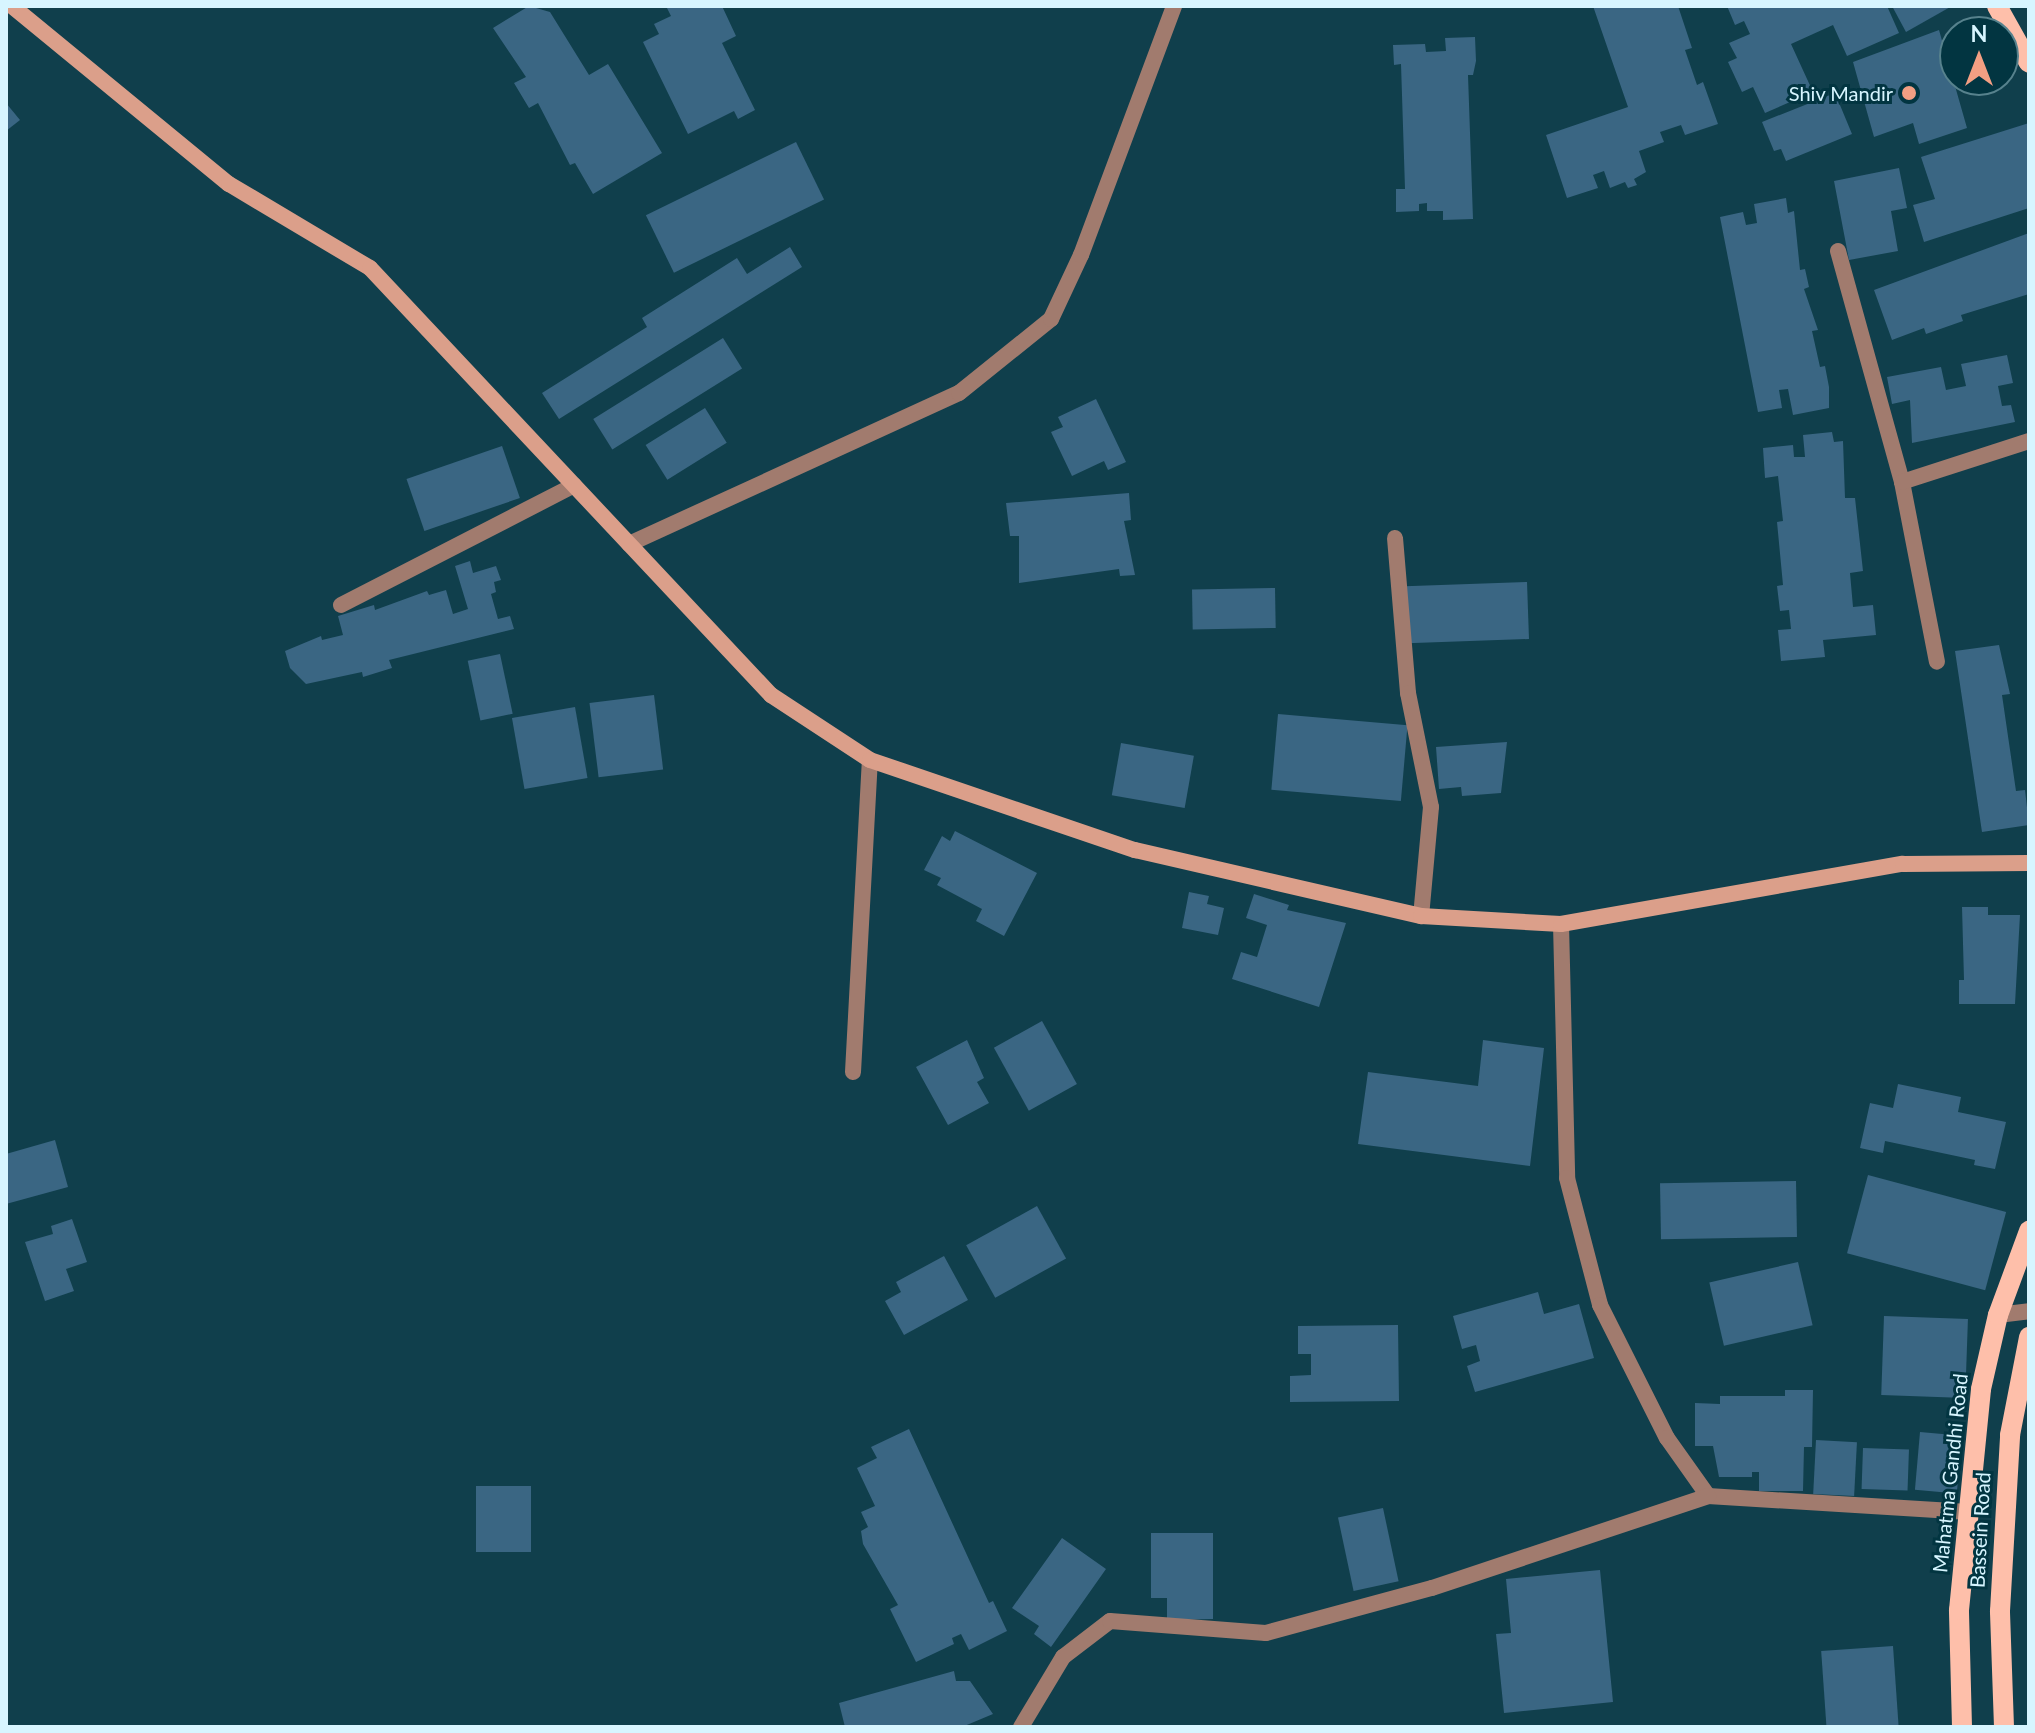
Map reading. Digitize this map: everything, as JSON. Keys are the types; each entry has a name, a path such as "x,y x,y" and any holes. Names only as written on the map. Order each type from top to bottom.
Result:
{"main road":[{"path":"12,6 229,184 370,268 771,695 870,760 1135,850 1421,916 1561,924 1903,864 2029,863"},
{"path":"1997,6 2029,63"},
{"name":"Mahatma Gandhi Road","path":"1962,1727 1959,1610 1981,1389 1998,1315 2029,1231"},
{"name":"Bassein Road","path":"2004,1727 2000,1611 2010,1435 2029,1337"}],"street":[{"path":"629,544 959,393 1051,319 1081,255 1174,6"},
{"path":"1838,251 1902,482 1937,662"},
{"path":"1902,482 2029,441"},
{"path":"341,605 574,485"},
{"path":"1395,538 1408,693 1431,807 1421,916"},
{"path":"853,1072 870,760"},
{"path":"1561,924 1567,1178 1600,1305 1667,1438 1708,1496"},
{"path":"1998,1315 2029,1311"},
{"path":"1021,1727 1063,1657 1110,1621 1266,1633 1432,1588 1708,1496 1969,1512"}],"building":[{"path":"529,6 550,12 589,75 608,64 662,153 593,194 575,163 570,165 538,103 529,108 514,83 526,77 493,28"},
{"path":"666,6 722,6 736,36 722,43 755,110 738,119 734,111 688,134 643,42 659,34 654,24 671,16"},
{"path":"1593,6 1678,6 1692,48 1685,50 1697,85 1703,82 1718,124 1685,135 1681,125 1660,132 1664,142 1639,151 1646,172 1634,179 1637,185 1628,188 1625,182 1610,188 1604,171 1593,175 1598,188 1567,198 1546,135 1628,107"},
{"path":"1727,6 1887,6 1899,33 1847,56 1833,25 1791,44 1813,92 1765,113 1753,87 1742,92 1728,62 1737,58 1729,43 1750,34 1744,21 1735,25"},
{"path":"1892,6 1952,6 1906,32"},
{"name":"Shiv Mandir","path":"1939,30 1939,96 1958,96 1967,128 1919,144 1913,123 1874,137 1853,62"},
{"path":"1475,37 1476,61 1473,75 1468,75 1473,219 1443,220 1443,211 1427,211 1427,203 1419,204 1419,211 1396,212 1396,189 1405,189 1401,64 1394,65 1393,45 1425,44 1426,52 1446,51 1445,38"},
{"path":"1835,93 1852,134 1786,161 1781,149 1774,151 1762,122"},
{"path":"6,103 20,120 6,131"},
{"path":"2029,123 2029,208 1924,242 1913,205 1935,199 1921,157"},
{"path":"796,142 824,200 674,273 646,215"},
{"path":"1899,168 1907,208 1891,211 1898,251 1849,260 1834,181"},
{"path":"1786,198 1788,213 1794,211 1800,270 1805,269 1809,287 1804,289 1818,330 1812,331 1820,367 1825,366 1829,387 1829,408 1793,415 1788,389 1779,390 1782,408 1758,412 1720,217 1743,212 1746,225 1757,223 1754,204"},
{"path":"2029,233 2029,294 1961,315 1963,321 1926,334 1924,328 1892,340 1874,290"},
{"path":"790,247 802,267 559,419 542,393 647,327 642,318 737,258 747,274"},
{"path":"723,338 742,369 612,450 593,419"},
{"path":"2007,355 2013,383 1998,386 2002,406 2011,405 2015,422 1912,443 1910,400 1892,404 1887,377 1941,367 1946,390 1966,386 1961,364"},
{"path":"1096,399 1126,462 1108,470 1104,461 1072,476 1051,432 1063,427 1058,417"},
{"path":"705,408 727,443 667,480 646,445"},
{"path":"1832,432 1834,442 1843,441 1845,498 1855,498 1863,571 1850,573 1853,607 1873,605 1876,635 1823,640 1825,657 1781,661 1778,630 1791,629 1789,610 1780,611 1777,586 1783,585 1777,522 1783,521 1778,476 1765,478 1763,448 1793,445 1794,457 1805,457 1803,435"},
{"path":"502,446 520,498 424,531 407,479"},
{"path":"1129,493 1131,520 1124,521 1135,575 1120,576 1119,569 1019,583 1019,536 1010,536 1006,503"},
{"path":"470,561 473,573 496,566 501,580 494,582 496,592 491,594 498,619 510,616 514,629 389,660 392,668 363,677 362,672 306,684 290,668 285,651 321,636 322,640 343,635 338,616 374,605 375,610 427,591 429,595 446,590 453,614 468,609 455,566"},
{"path":"1527,582 1529,639 1407,643 1405,586"},
{"path":"1275,588 1276,628 1193,629 1192,589"},
{"path":"1999,645 2010,694 2002,695 2016,791 2025,790 2029,825 1982,832 1955,651"},
{"path":"500,654 513,714 480,721 468,661"},
{"path":"654,695 663,769 599,777 589,703"},
{"path":"575,707 588,778 524,789 512,718"},
{"path":"1278,714 1408,725 1401,801 1271,790"},
{"path":"1507,742 1501,793 1462,796 1461,787 1439,789 1436,747"},
{"path":"1121,743 1194,756 1185,808 1112,795"},
{"path":"955,831 1037,873 1004,936 976,921 982,909 937,885 941,878 924,870 942,836 950,841"},
{"path":"1189,892 1209,896 1207,904 1224,908 1218,935 1182,928"},
{"path":"1254,894 1289,905 1287,910 1346,923 1319,1007 1232,979 1241,952 1257,957 1267,925 1246,918"},
{"path":"1962,907 1988,907 1988,915 2020,915 2015,1004 1959,1004 1959,980 1964,980"},
{"path":"1042,1021 1077,1084 1029,1111 994,1048"},
{"path":"967,1040 984,1078 977,1082 989,1103 948,1125 916,1067"},
{"path":"1483,1040 1544,1048 1530,1166 1358,1144 1368,1072 1478,1086"},
{"path":"1898,1084 1961,1097 1958,1112 2006,1122 1995,1169 1974,1165 1975,1160 1885,1141 1883,1153 1860,1148 1870,1103 1893,1108"},
{"path":"55,1140 68,1187 6,1204 6,1154"},
{"path":"1868,1175 2006,1212 1985,1290 1847,1253"},
{"path":"1796,1181 1797,1237 1661,1239 1660,1183"},
{"path":"1037,1206 1066,1258 995,1298 966,1245"},
{"path":"72,1219 87,1262 66,1269 74,1291 45,1301 25,1242 53,1234 51,1226"},
{"path":"944,1256 968,1300 904,1335 885,1301 901,1292 896,1282"},
{"path":"1798,1262 1813,1325 1724,1346 1709,1282"},
{"path":"1538,1292 1544,1314 1579,1304 1594,1358 1475,1392 1467,1366 1480,1361 1476,1345 1462,1349 1453,1316"},
{"path":"1884,1316 1968,1319 1965,1398 1881,1395"},
{"path":"1398,1325 1399,1401 1290,1402 1290,1376 1311,1375 1311,1354 1298,1354 1298,1326"},
{"path":"1785,1390 1813,1390 1812,1447 1804,1447 1803,1491 1759,1491 1759,1472 1752,1472 1752,1477 1719,1477 1713,1446 1695,1446 1695,1403 1720,1404 1720,1396 1785,1396"},
{"path":"909,1429 989,1603 993,1601 1007,1631 969,1650 961,1634 952,1638 954,1644 916,1662 890,1609 898,1605 863,1544 861,1531 868,1527 861,1512 875,1506 857,1468 877,1458 871,1447"},
{"path":"1920,1432 1962,1436 1957,1493 1915,1490"},
{"path":"1816,1440 1857,1442 1854,1496 1813,1494"},
{"path":"1863,1448 1909,1450 1908,1491 1862,1489"},
{"path":"476,1486 531,1486 531,1552 476,1552"},
{"path":"1383,1508 1399,1581 1354,1591 1338,1518"},
{"path":"1151,1533 1213,1533 1213,1619 1167,1620 1167,1598 1151,1598"},
{"path":"1062,1538 1106,1569 1051,1647 1034,1634 1039,1626 1012,1608"},
{"path":"1600,1570 1613,1702 1504,1713 1496,1634 1511,1633 1506,1579"},
{"path":"1893,1646 1899,1727 1826,1727 1821,1651"},
{"path":"954,1671 956,1681 970,1681 993,1714 962,1727 845,1727 839,1703"}],"place":[{"name":"Shiv Mandir","path":"1909,93"}]}
